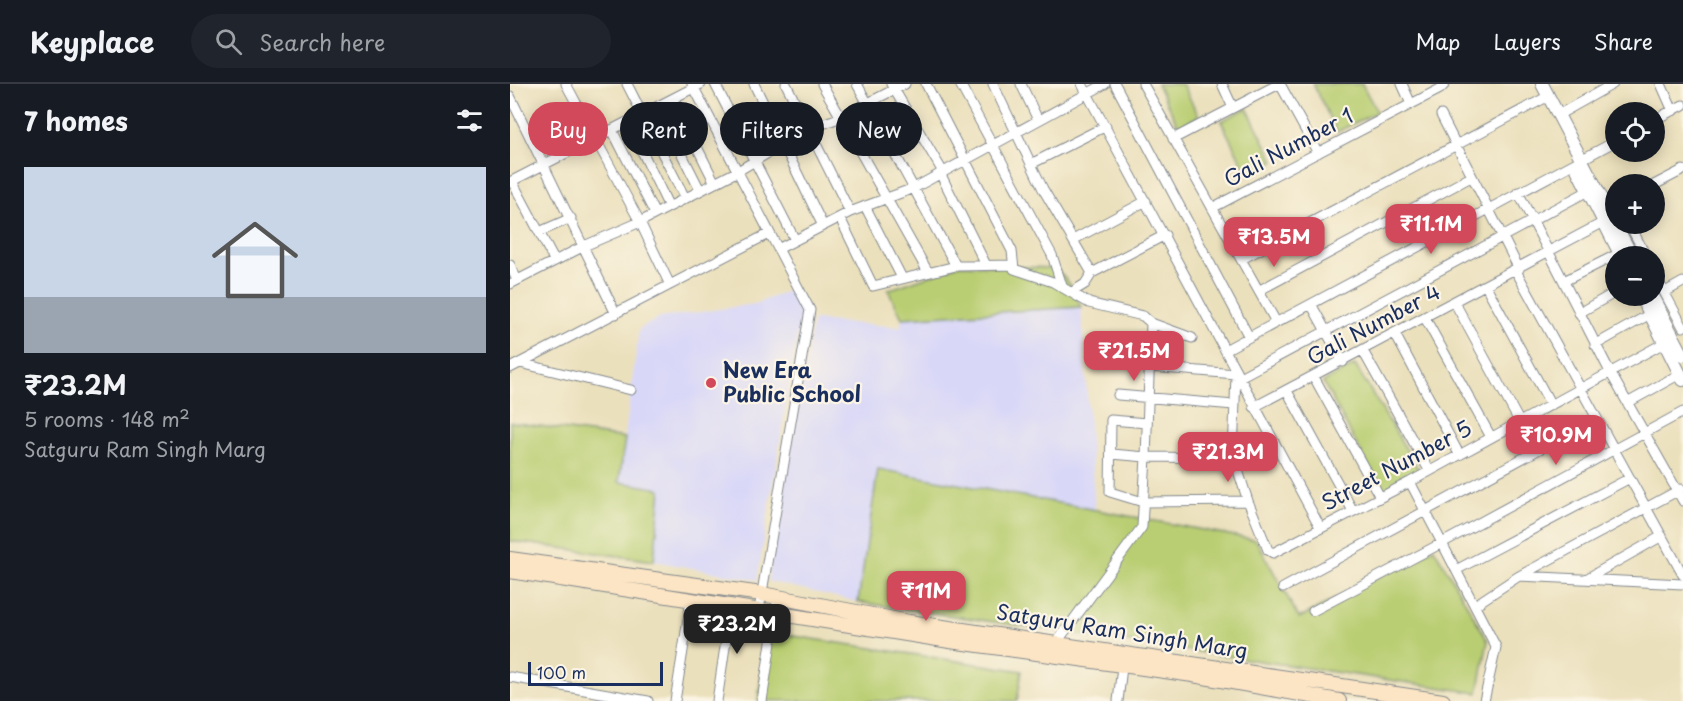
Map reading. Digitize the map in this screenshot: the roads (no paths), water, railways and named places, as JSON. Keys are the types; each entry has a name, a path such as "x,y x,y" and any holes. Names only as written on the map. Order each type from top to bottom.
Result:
{"main road":[{"name":"Satguru Ram Singh Marg","path":"510,560 762,594 909,622 1057,642 1443,701"},
{"name":"Satguru Ram Singh Marg","path":"510,571 1122,667 1194,675 1316,699 1339,701"}],"street":[{"path":"567,84 576,102"},
{"path":"627,84 637,102"},
{"path":"715,84 756,160 795,240"},
{"path":"754,84 762,102"},
{"path":"786,84 795,102"},
{"path":"822,84 836,112"},
{"path":"857,84 866,102"},
{"path":"868,102 892,87 905,84"},
{"path":"926,84 1012,251 1013,265 1017,271 1062,286 1089,303 1143,316 1151,323 1192,338"},
{"path":"960,84 1052,255 1062,286"},
{"path":"993,84 1031,164 1092,273"},
{"path":"1021,84 1038,120"},
{"path":"1082,84 1320,527"},
{"path":"778,249 850,212 914,188 1105,84"},
{"path":"1115,84 1249,337"},
{"path":"1143,84 1276,322"},
{"path":"1222,84 1233,108"},
{"path":"1173,139 1279,84 1318,153"},
{"path":"1402,84 1412,104"},
{"name":"Gali Number 1","path":"1212,208 1412,104 1434,88 1445,84"},
{"path":"1535,84 1605,206"},
{"path":"1542,84 1558,115 1588,191 1605,209"},
{"path":"1558,115 1612,84"},
{"path":"1661,84 1673,111"},
{"path":"667,102 696,85 768,234 810,310 759,610"},
{"path":"892,87 942,173 986,265"},
{"path":"510,96 616,314"},
{"path":"673,99 715,183"},
{"path":"1242,259 1543,99"},
{"path":"1665,115 1683,105"},
{"path":"1441,115 1517,270 1683,575"},
{"path":"608,132 620,126"},
{"path":"1031,164 1106,126"},
{"path":"612,130 655,214"},
{"path":"1225,350 1605,146"},
{"path":"554,260 511,182 562,156"},
{"path":"604,156 640,222 670,285"},
{"path":"644,156 669,207"},
{"path":"664,156 685,198"},
{"path":"683,156 700,190"},
{"path":"510,265 514,282 554,260 640,222 763,156"},
{"path":"788,156 823,226"},
{"path":"822,156 850,212"},
{"path":"862,156 928,272"},
{"path":"896,156 956,266"},
{"path":"1665,179 1683,170"},
{"path":"1260,291 1471,177"},
{"path":"1149,367 1237,376 1588,191"},
{"path":"1518,192 1595,345 1643,434 1680,490 1683,501"},
{"path":"1073,240 1146,201"},
{"path":"865,206 902,278"},
{"name":"Gali Number 4","path":"1254,407 1517,270 1605,216"},
{"path":"539,232 571,218"},
{"path":"840,218 873,286 956,266 1013,265"},
{"path":"510,368 768,234"},
{"path":"1634,234 1641,246"},
{"path":"1072,292 1085,284 1092,273 1165,236"},
{"path":"1564,281 1605,263"},
{"path":"1665,291 1683,282"},
{"path":"1486,286 1551,405"},
{"path":"1579,313 1605,298"},
{"path":"1665,302 1683,327"},
{"path":"1455,303 1520,421"},
{"path":"1311,304 1343,362"},
{"path":"1646,306 1664,343 1680,354"},
{"path":"1627,404 1682,377 1680,354 1663,306"},
{"path":"1595,345 1650,314"},
{"path":"1425,318 1491,437"},
{"path":"1057,642 1142,527 1151,323"},
{"path":"1395,334 1459,454"},
{"name":"Street Number 5","path":"1248,501 1268,550 1273,553 1410,482 1664,343"},
{"path":"1363,351 1429,470"},
{"path":"520,363 631,390"},
{"path":"1147,423 1111,420 1110,492 1143,502 1248,501 1233,455 1237,376"},
{"path":"1314,377 1380,497"},
{"path":"1287,391 1353,511"},
{"path":"1118,395 1234,405"},
{"path":"1313,611 1683,412"},
{"path":"1283,588 1597,418"},
{"path":"1112,454 1146,457 1228,458 1233,455"},
{"path":"1456,570 1630,478"},
{"path":"1410,482 1496,648 1484,701"},
{"path":"1475,605 1519,576 1680,490"},
{"path":"1586,579 1662,536"},
{"path":"1519,576 1683,584"},
{"path":"762,701 778,597"},
{"path":"675,701 692,600"},
{"path":"717,701 731,606"},
{"path":"1118,701 1122,667"},
{"path":"510,677 648,701"}],"place":[{"name":"New Era Public School","path":"711,383"}]}
